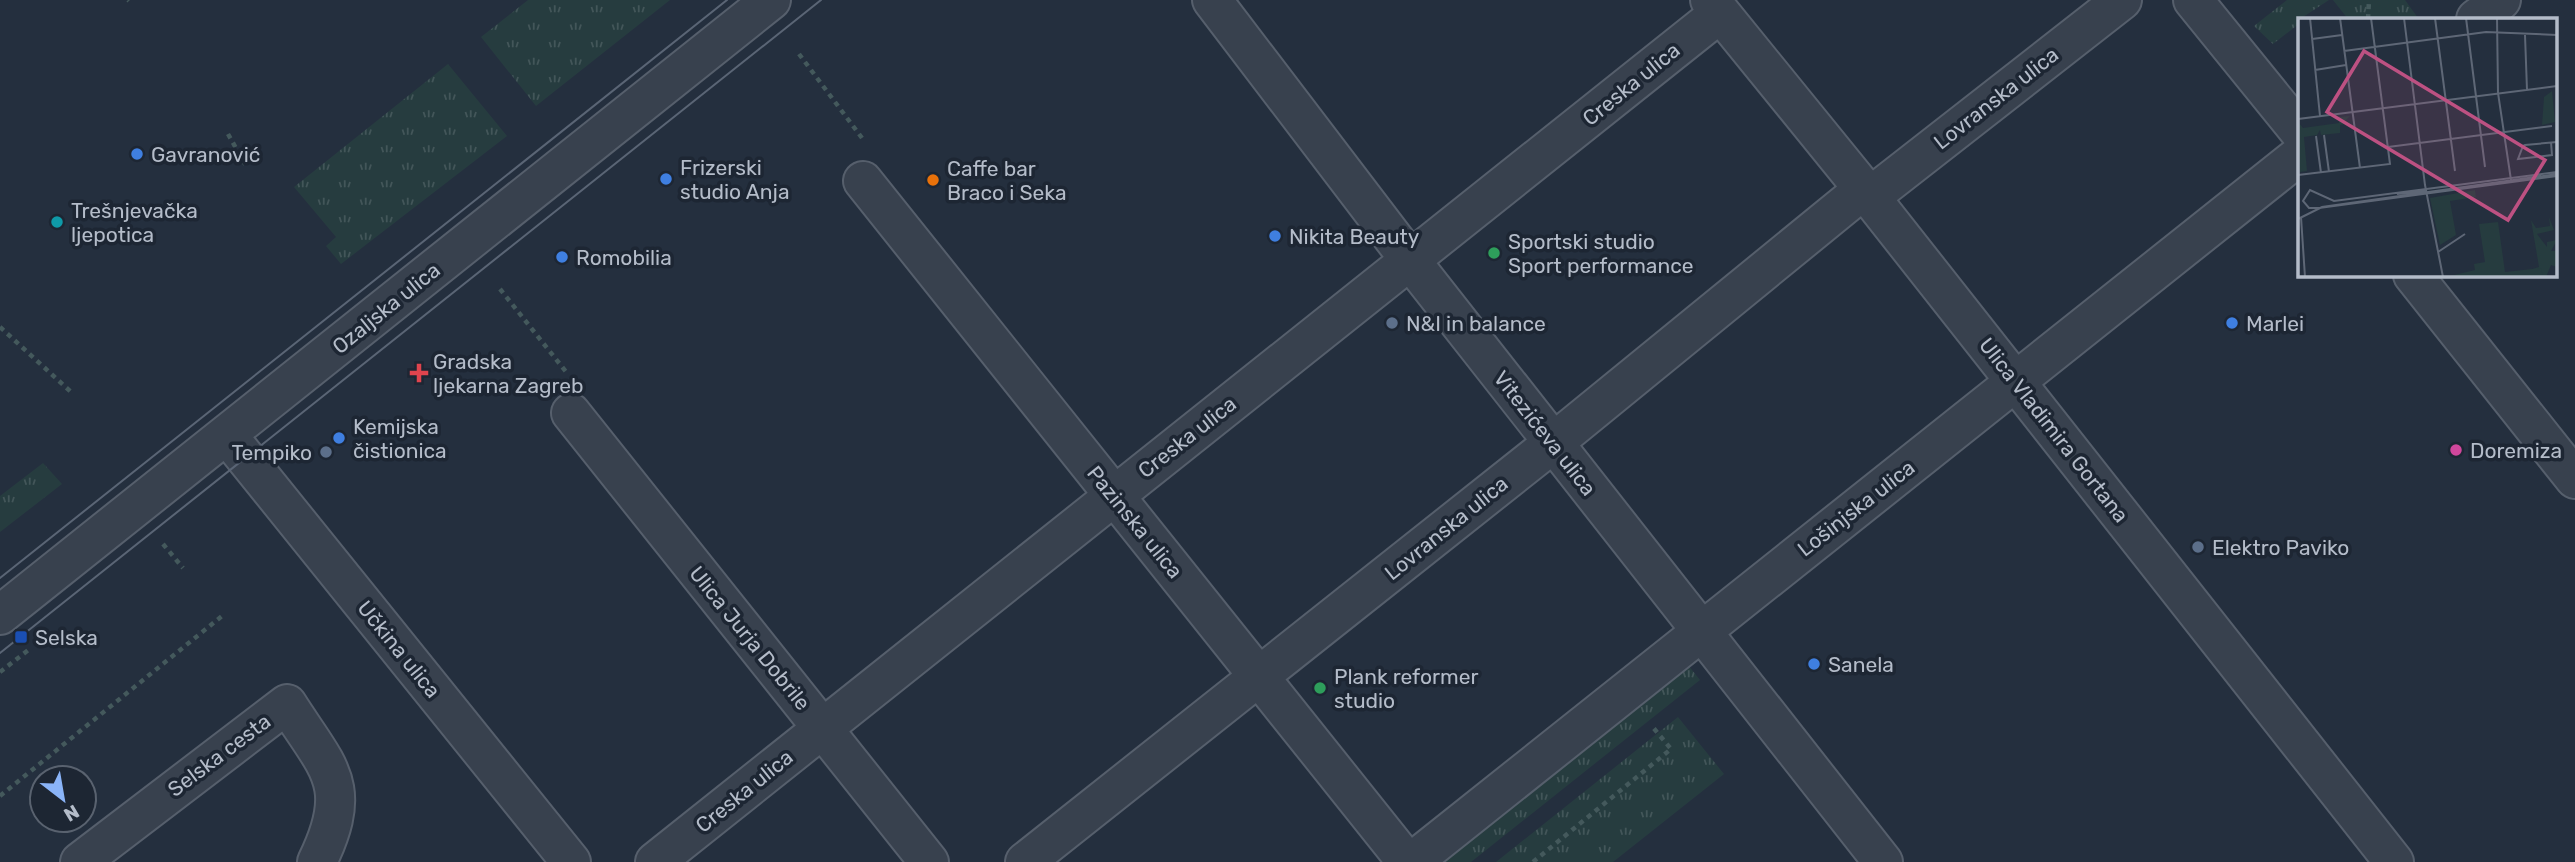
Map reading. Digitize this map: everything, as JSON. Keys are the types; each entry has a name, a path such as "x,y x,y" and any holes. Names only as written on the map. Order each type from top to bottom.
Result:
{"street":[{"name":"Ozaljska ulica","path":"0,615 771,0"},
{"name":"Vitezićeva ulica","path":"1212,0 1699,632 1883,862"},
{"name":"Lovranska ulica","path":"1025,862 1867,193 2122,0"},
{"path":"2193,0 2298,130"},
{"path":"2477,18 2501,0"},
{"name":"Creska ulica","path":"655,862 1410,260 1715,6"},
{"name":"Ulica Vladimira Gortana","path":"1715,6 1867,193 2394,862"},
{"name":"Lošinjska ulica","path":"1409,862 2298,157"},
{"name":"Pazinska ulica","path":"863,181 1409,862"},
{"path":"2414,276 2575,480"},
{"name":"Ulica Jurja Dobrile","path":"571,413 929,862"},
{"name":"Učkina ulica","path":"227,435 571,862"},
{"name":"Selska cesta","path":"80,862 287,704 335,781 336,808 329,838 317,862"}],"path":[{"path":"2368,18 2370,0"},
{"path":"799,54 871,149 863,181"},
{"path":"229,134 246,166"},
{"path":"500,289 584,394 571,413"},
{"path":"0,327 71,392"},
{"path":"163,544 183,568"},
{"path":"0,796 222,617"},
{"path":"0,672 31,648"},
{"path":"1533,862 1671,750 1651,725"}],"green space":[{"path":"528,0 670,0 536,106 481,37"},
{"path":"2287,0 2329,0 2298,18 2298,25 2273,44 2254,26"},
{"path":"2333,0 2405,0 2418,18 2347,18"},
{"path":"448,64 507,136 341,264 326,246 336,237 294,187"},
{"path":"43,463 62,484 0,532 0,496"},
{"path":"1688,665 1700,680 1471,862 1441,862"},
{"path":"1678,717 1724,774 1613,862 1496,862"}],"tram line":[{"path":"0,578 727,0"},
{"path":"0,653 821,0"}],"place":[{"name":"Gavranović","path":"137,154"},
{"name":"Frizerski studio Anja","path":"666,179"},
{"name":"Caffe bar Braco i Seka","path":"933,180"},
{"name":"Trešnjevačka ljepotica","path":"57,222"},
{"name":"Nikita Beauty","path":"1275,236"},
{"name":"Sportski studio Sport performance","path":"1494,253"},
{"name":"Romobilia","path":"562,257"},
{"name":"N&I in balance","path":"1392,323"},
{"name":"Marlei","path":"2232,323"},
{"name":"Gradska ljekarna Zagreb","path":"419,373"},
{"name":"Kemijska čistionica","path":"339,438"},
{"name":"Doremiza","path":"2456,450"},
{"name":"Tempiko","path":"326,452"},
{"name":"Elektro Paviko","path":"2198,547"},
{"name":"Selska","path":"21,637"},
{"name":"Sanela","path":"1814,664"},
{"name":"Plank reformer studio","path":"1320,688"}]}
